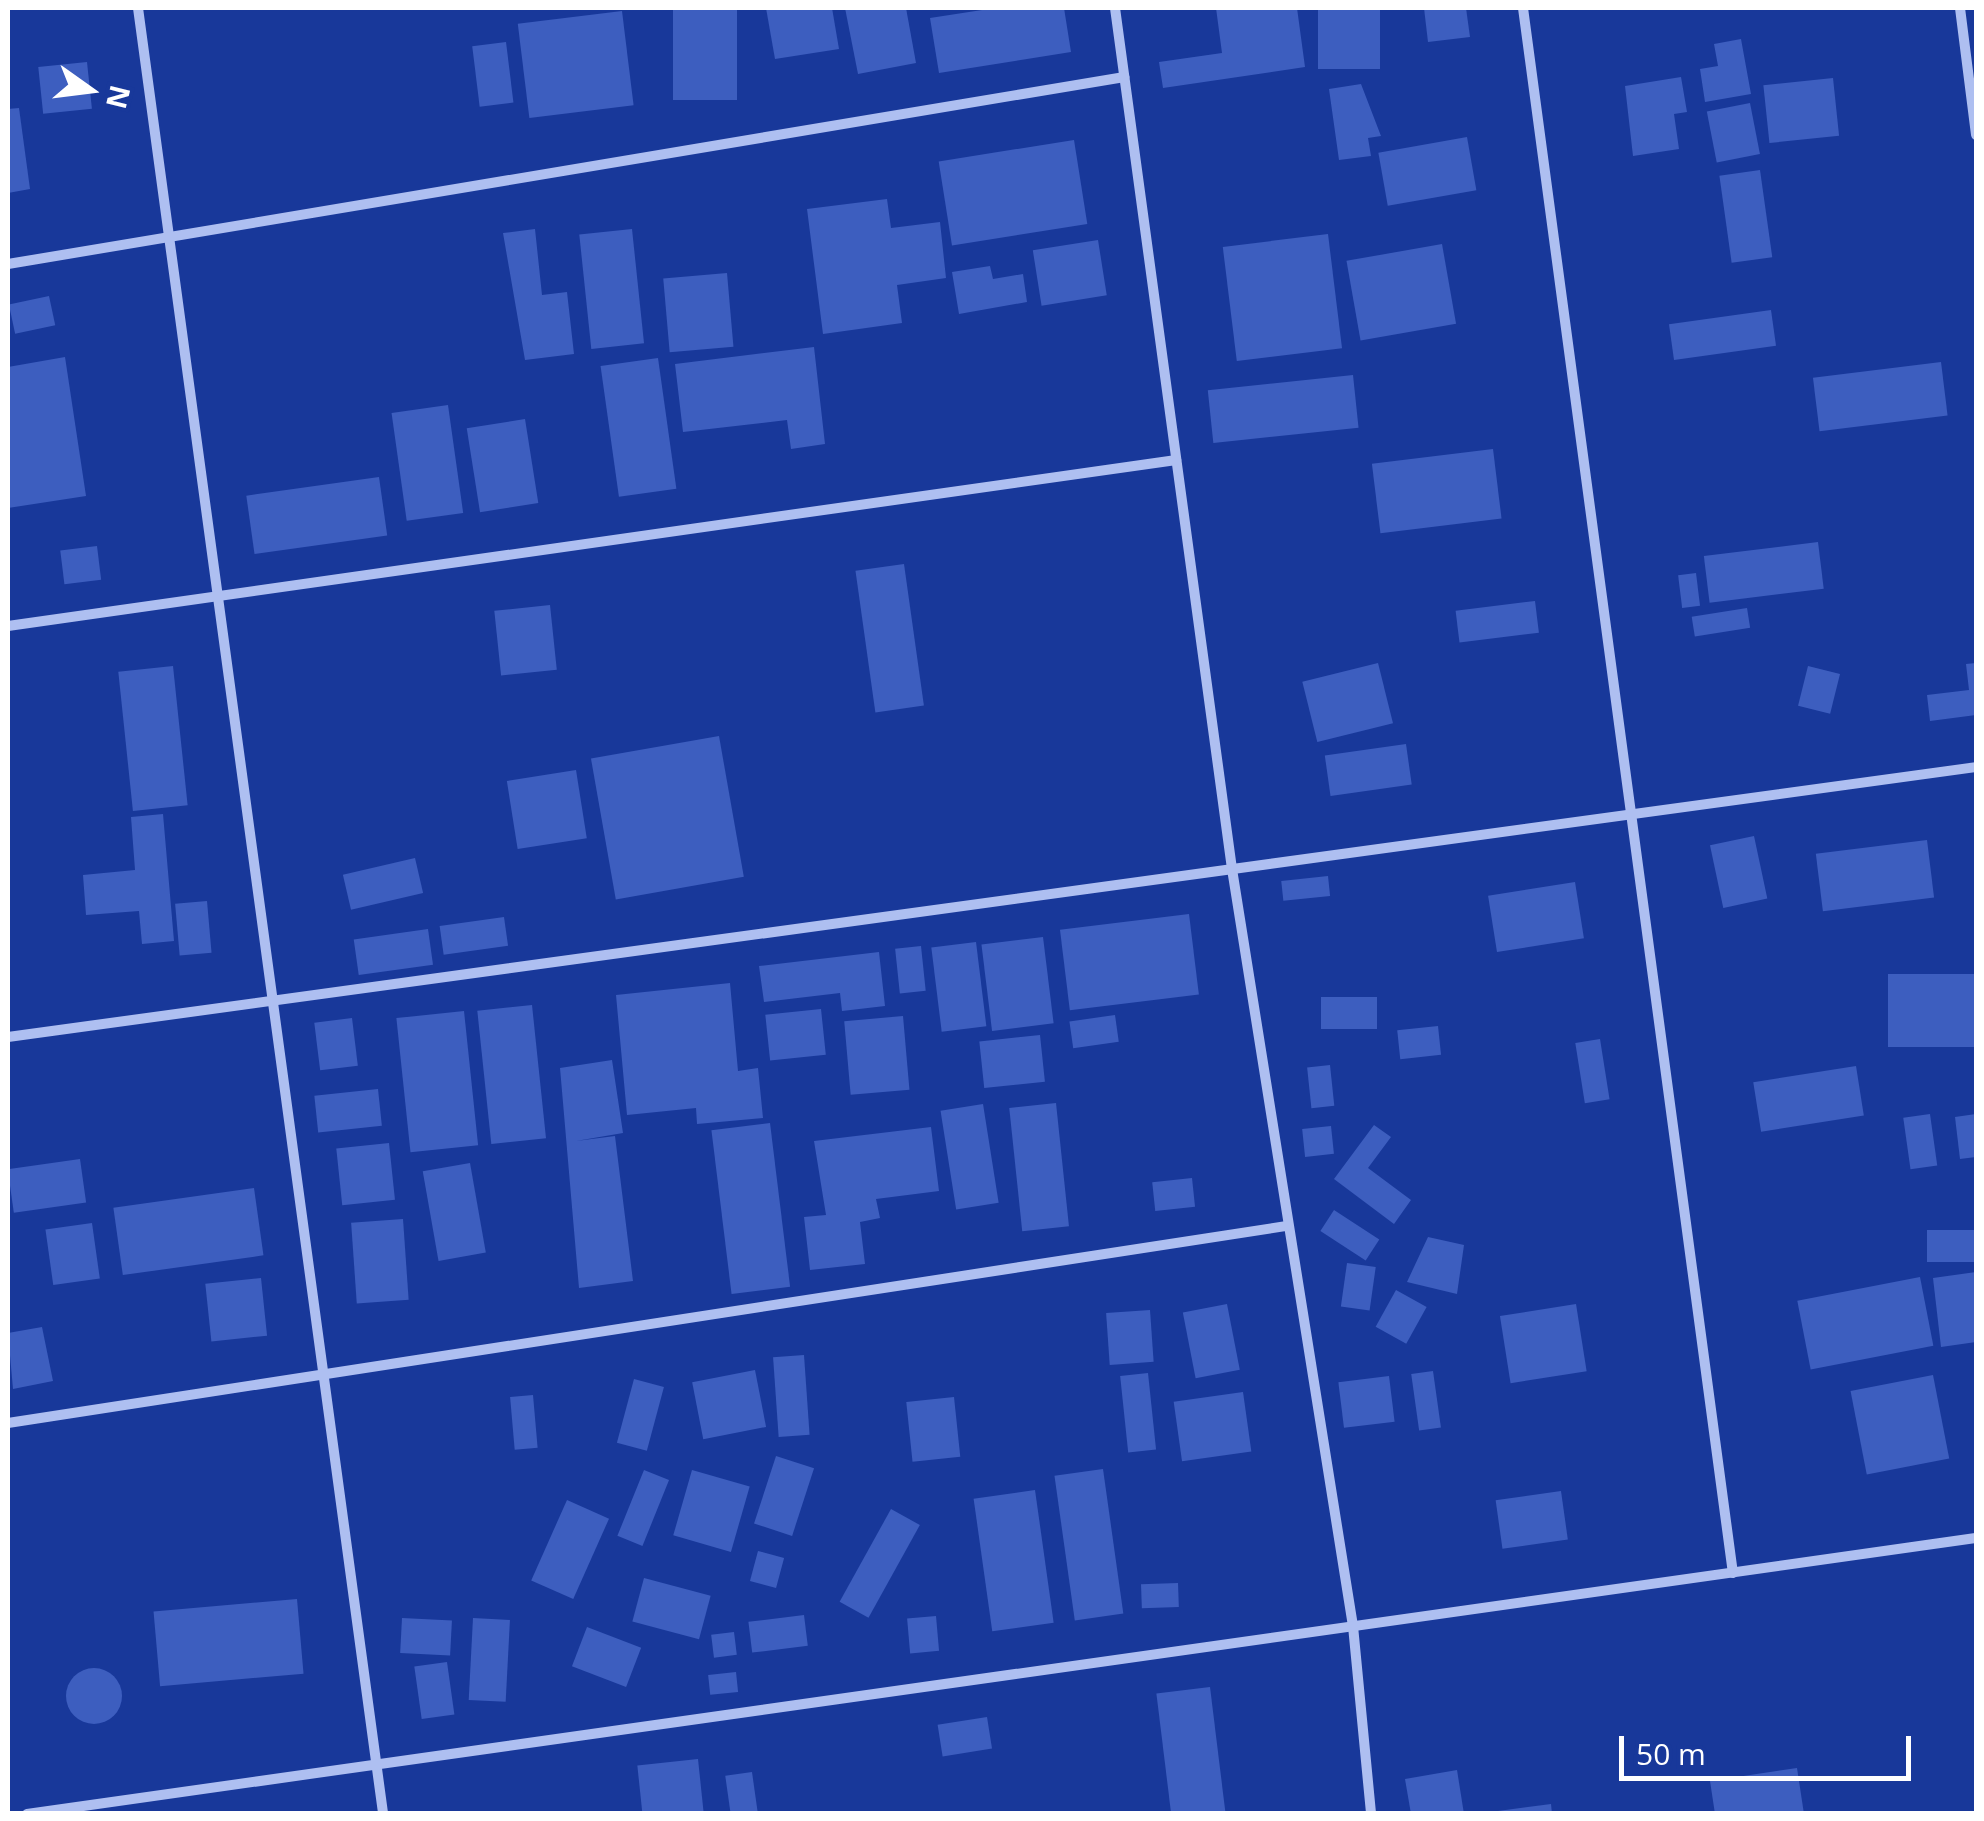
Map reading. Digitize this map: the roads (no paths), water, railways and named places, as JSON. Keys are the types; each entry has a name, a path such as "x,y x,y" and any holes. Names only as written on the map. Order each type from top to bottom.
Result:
{"street":[{"path":"138,8 383,1814"},
{"path":"1115,8 1232,869 1353,1626 1371,1814"},
{"path":"1523,8 1733,1573"},
{"path":"1960,8 1976,135"},
{"path":"8,264 1124,77"},
{"path":"8,626 1176,460"},
{"path":"8,1038 1976,767"},
{"path":"8,1423 1287,1226"},
{"path":"27,1814 1976,1538"}]}
